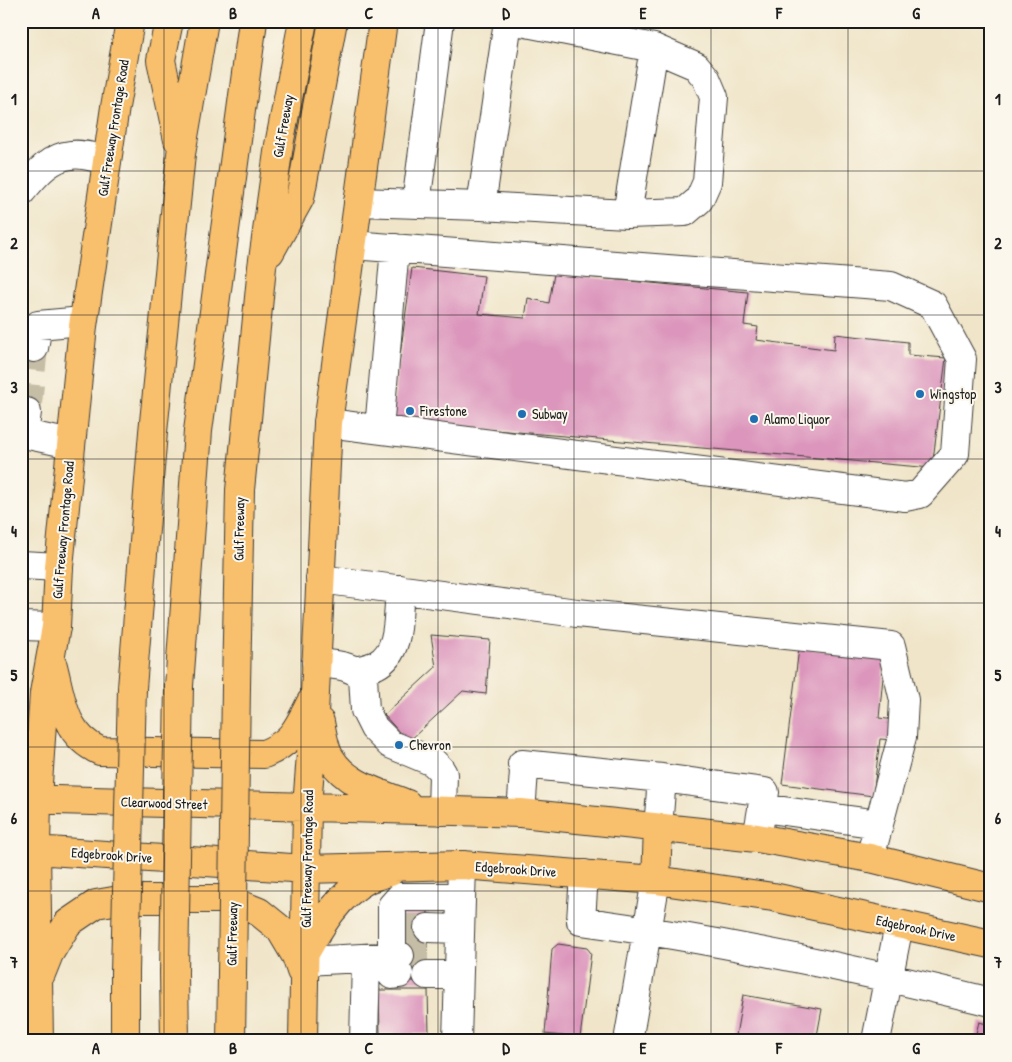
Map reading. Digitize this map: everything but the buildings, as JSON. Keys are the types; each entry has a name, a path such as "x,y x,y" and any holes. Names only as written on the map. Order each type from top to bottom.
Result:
{"main road":[{"name":"Gulf Freeway Frontage Road","path":"33,1039 38,980 37,933 29,849 29,799 44,693 56,627 59,567 83,321 130,21"},
{"path":"169,21 162,60 181,154"},
{"path":"125,1041 132,688 152,432 181,154 204,21"},
{"path":"175,1041 174,973 179,686 198,431 248,45 253,21"},
{"name":"Gulf Freeway","path":"231,1041 240,490 262,267 279,146 303,21"},
{"path":"262,267 300,198 333,21"},
{"name":"Gulf Freeway Frontage Road","path":"303,1041 306,807 315,694 328,424 384,21"},
{"path":"51,655 63,704 73,730 88,746 100,752 264,754 281,747 295,732 315,694"},
{"path":"21,742 38,681 51,655"},
{"path":"315,694 322,732 330,759 348,779 370,789 433,811"},
{"name":"Clearwood Street","path":"29,799 306,807"},
{"path":"306,807 521,813 757,838 870,858 991,888"},
{"path":"656,880 658,828"},
{"name":"Edgebrook Drive","path":"29,849 306,869 462,865 656,880 773,897 991,944"},
{"path":"38,980 49,954 68,923 96,904 125,899 227,899 259,912 280,929 304,966 323,922 345,895 369,878 407,867"},
{"path":"21,902 37,933"}],"lane":[{"path":"416,204 440,21"},
{"path":"481,206 508,21"},
{"path":"358,202 627,214 685,212 699,200 708,182 714,97 706,78 696,66 654,48 516,21"},
{"path":"627,214 654,48"},
{"path":"21,192 42,168 72,154 107,160"},
{"path":"328,424 905,497 920,494 955,454 962,359 933,305 891,286 352,245"},
{"path":"379,429 395,248"},
{"path":"36,336 83,321"},
{"path":"26,412 24,434 71,444"},
{"path":"21,565 59,567"},
{"path":"320,579 577,613 891,646 904,700 902,737 870,858"},
{"path":"356,671 376,665 388,657 395,643 400,589"},
{"path":"21,626 56,627"},
{"path":"316,663 344,666 356,671 363,677 365,710 374,728 390,744 433,762 440,768 443,774 433,811"},
{"path":"521,813 524,772 522,764 662,778 765,792 757,838"},
{"path":"658,828 662,778"},
{"path":"762,808 879,824"},
{"path":"457,1041 462,865"},
{"path":"584,874 581,922 648,930 889,977 991,1002"},
{"path":"628,1041 656,880"},
{"path":"364,1041 389,961 396,928 392,906 400,897 461,898"},
{"path":"876,1041 899,925"},
{"path":"428,928 459,929"},
{"path":"304,966 389,961"},
{"path":"427,965 458,965"}],"tunnel":[{"path":"27,412 34,348"},
{"path":"400,928 428,928"},
{"path":"400,956 428,955"}],"place":[{"name":"Wingstop","path":"920,394"},
{"name":"Firestone","path":"410,411"},
{"name":"Subway","path":"522,414"},
{"name":"Alamo Liquor","path":"754,419"},
{"name":"Chevron","path":"399,745"}]}
